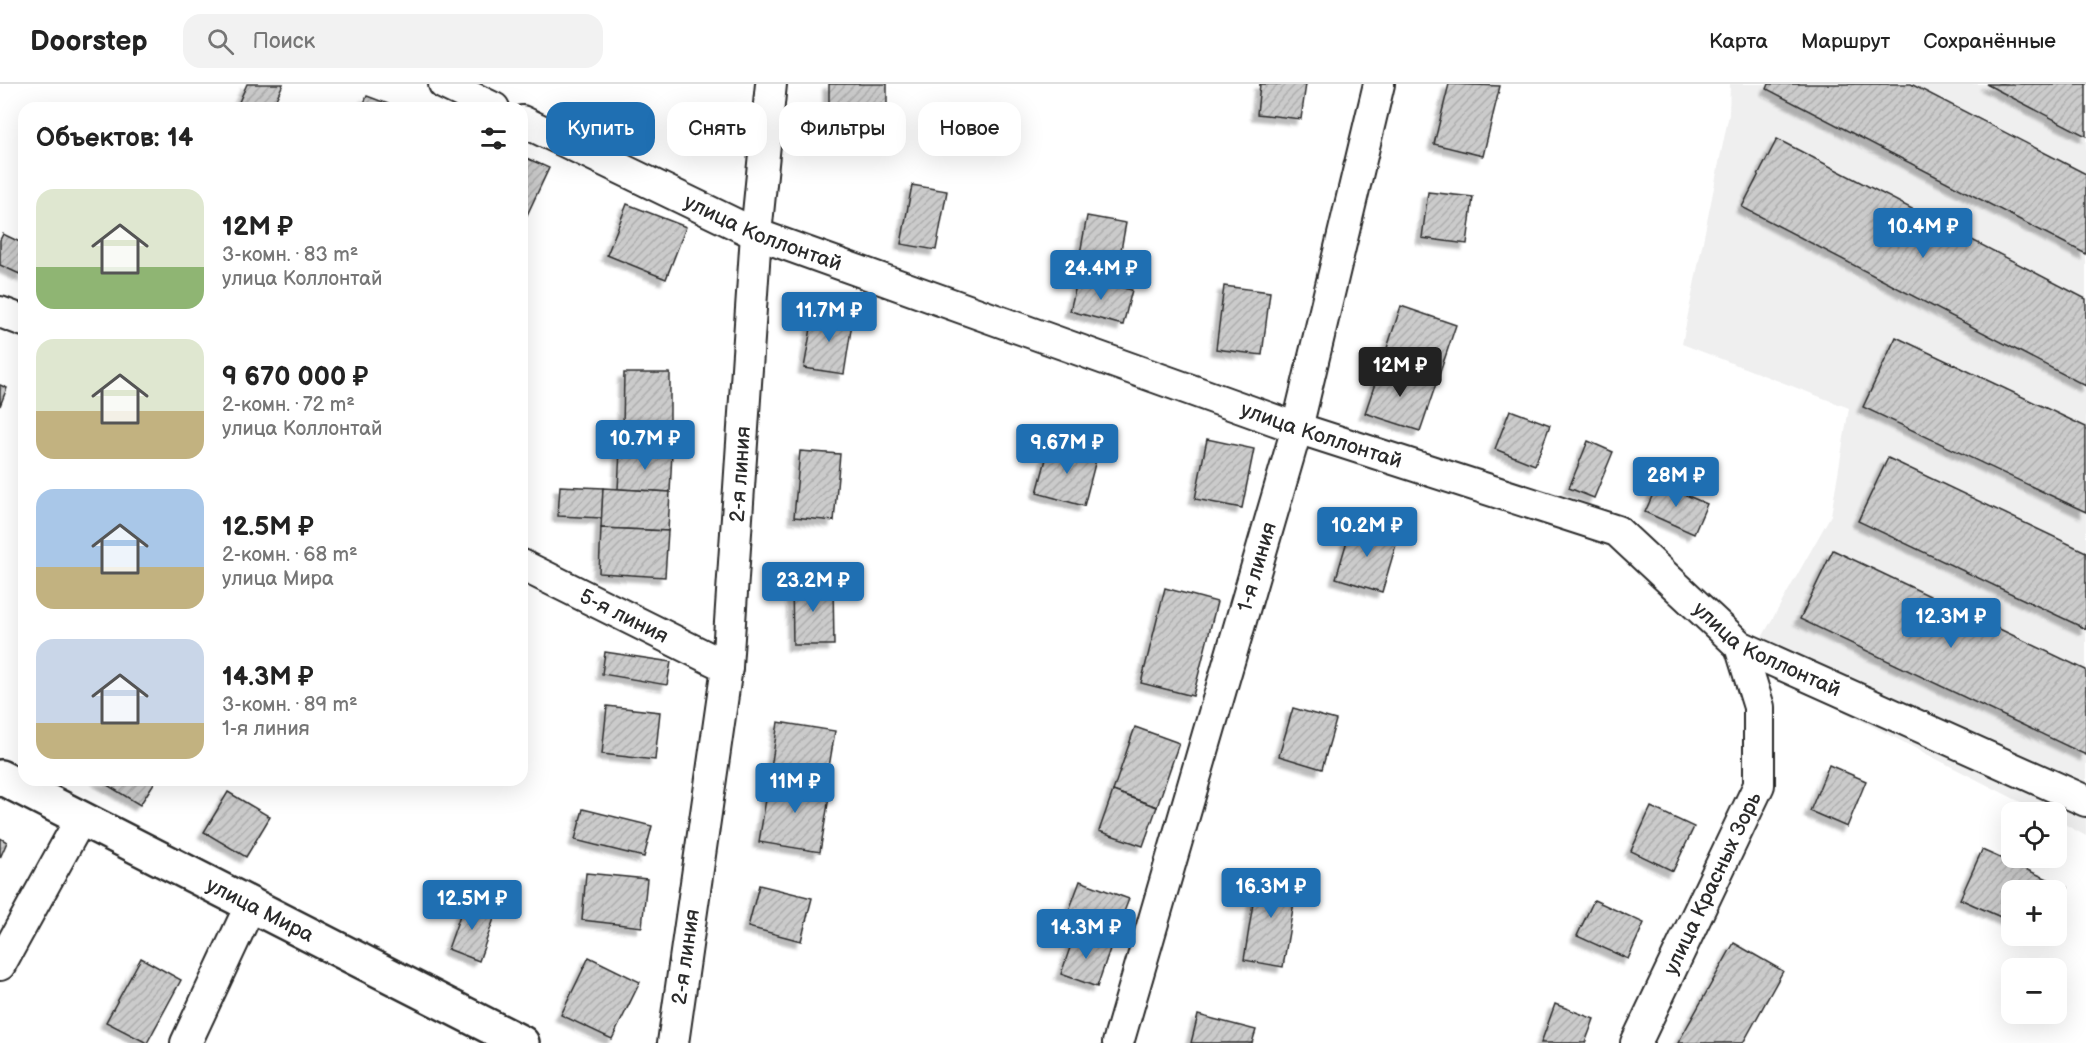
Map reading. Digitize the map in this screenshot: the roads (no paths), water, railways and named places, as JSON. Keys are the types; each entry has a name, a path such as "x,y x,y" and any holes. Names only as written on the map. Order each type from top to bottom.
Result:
{"main road":[{"name":"улица Мира","path":"0,777 80,820 251,904 522,1043"}],"street":[{"path":"444,84 482,102"},
{"name":"2-я линия","path":"673,1043 727,667 756,234 771,84"},
{"name":"1-я линия","path":"1118,1043 1297,428 1379,84"},
{"name":"улица Коллонтай","path":"528,124 756,234 1297,428 1617,531 1740,646 2086,801"},
{"path":"0,312 18,319"},
{"name":"5-я линия","path":"528,568 727,667"},
{"name":"улица Красных Зорь","path":"1636,1043 1759,785 1759,707 1740,646"},
{"path":"0,965 80,820"},
{"path":"186,1043 251,904"}]}
